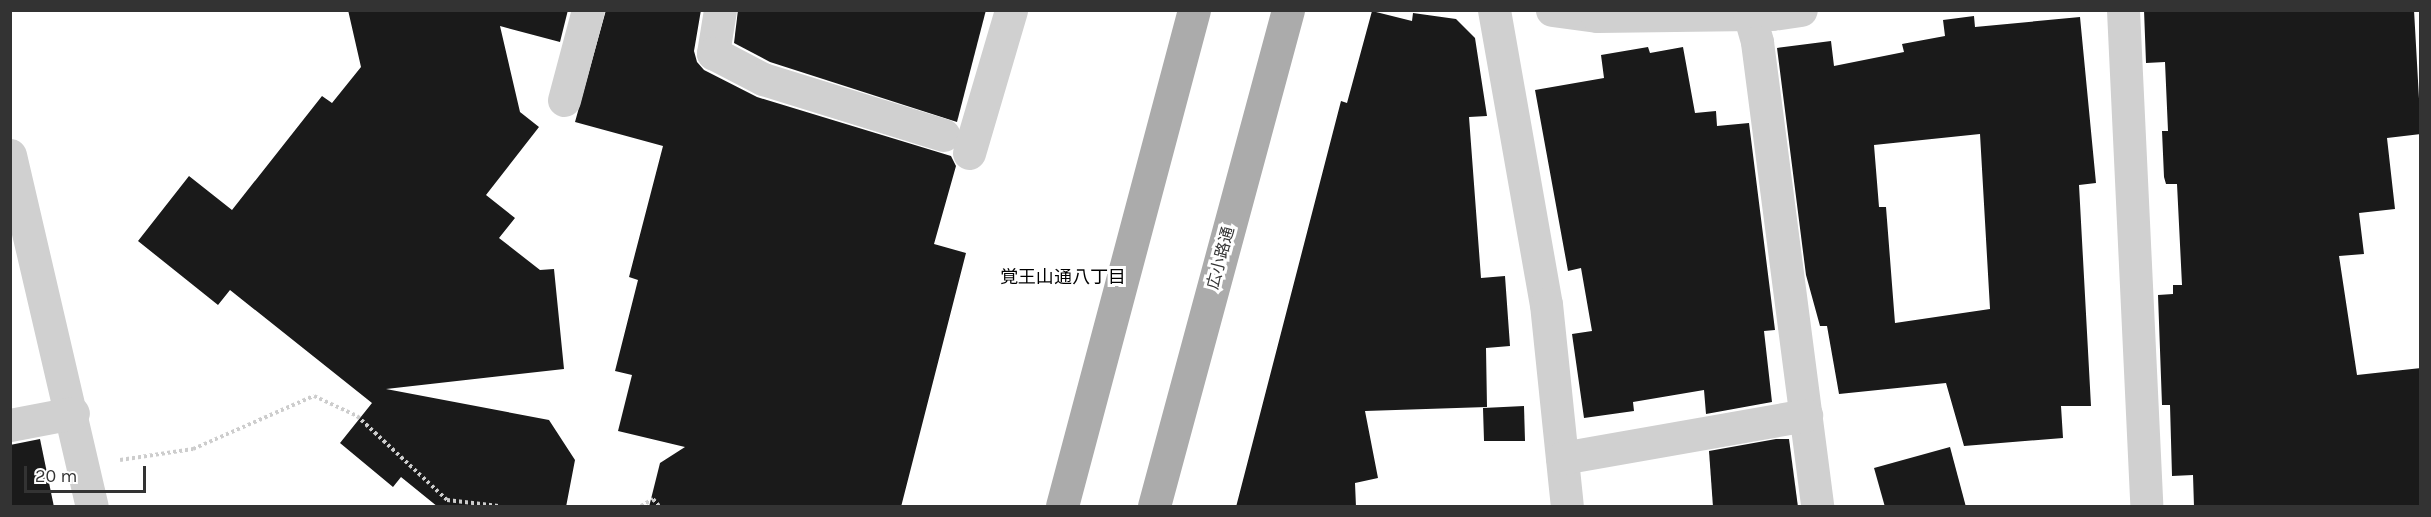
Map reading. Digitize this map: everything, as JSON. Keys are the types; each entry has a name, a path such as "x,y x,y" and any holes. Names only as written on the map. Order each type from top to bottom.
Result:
{"main road":[{"path":"1062,507 1194,10"},
{"name":"広小路通","path":"1154,507 1288,10"}],"street":[{"path":"564,100 588,10"},
{"path":"720,10 713,53 763,79 957,144 1011,10"},
{"path":"1494,10 1546,304 1567,507"},
{"path":"1552,10 1597,16 1801,10"},
{"path":"2123,10 2146,507"},
{"path":"1748,12 1757,42 1817,507"},
{"path":"10,156 73,413 92,507"},
{"path":"10,425 73,413"},
{"path":"1562,458 1806,416"}],"path":[{"path":"84,466 193,449 314,396 357,416 447,500 499,507"},
{"path":"641,507 652,499 659,507"}],"building":[{"path":"348,10 568,10 560,42 500,26 520,112 539,127 486,195 515,218 499,238 540,270 554,269 564,369 386,389 549,420 575,460 566,507 438,507 401,477 393,487 340,443 372,403 230,290 218,305 138,241 189,176 232,210 322,96 332,103 361,67"},
{"path":"606,10 701,10 694,51 697,62 704,70 757,97 951,156 956,166 934,244 966,253 901,507 649,507 660,463 685,447 618,431 632,375 615,371 638,280 629,277 663,146 575,122"},
{"path":"738,10 986,10 957,122 770,62 734,43"},
{"path":"2144,10 2414,10 2421,134 2387,138 2395,209 2359,213 2364,254 2339,256 2357,375 2421,368 2421,507 2194,507 2193,475 2172,476 2170,405 2162,405 2158,295 2173,294 2173,285 2182,285 2177,184 2166,184 2164,177 2162,131 2168,131 2165,62 2146,63"},
{"path":"1372,11 1412,21 1413,13 1456,19 1475,38 1487,116 1469,117 1481,278 1505,276 1510,346 1486,348 1487,407 1365,411 1378,478 1355,483 1356,507 1236,507 1341,101 1347,103"},
{"path":"1974,16 1975,27 2080,17 2096,183 2079,185 2091,406 2061,406 2063,438 1964,446 1946,383 1839,394 1827,326 1820,326 1806,275 1777,48 1831,41 1834,66 1904,52 1902,44 1945,36 1943,20","holes":["1980,134 1990,309 1895,323 1886,207 1879,207 1874,145"]},
{"path":"1648,47 1650,53 1683,47 1695,113 1716,111 1717,126 1749,123 1775,330 1764,331 1772,402 1706,414 1704,390 1633,402 1634,411 1584,418 1572,334 1592,331 1581,268 1568,271 1535,90 1604,78 1601,55"},
{"path":"1524,406 1525,441 1484,441 1483,408"},
{"path":"40,439 54,507 10,507 10,445"},
{"path":"1776,439 1789,439 1798,507 1713,507 1709,451"},
{"path":"1950,447 1966,507 1885,507 1874,468"}],"district":[{"name":"覚王山通八丁目","path":"1063,277"}]}
